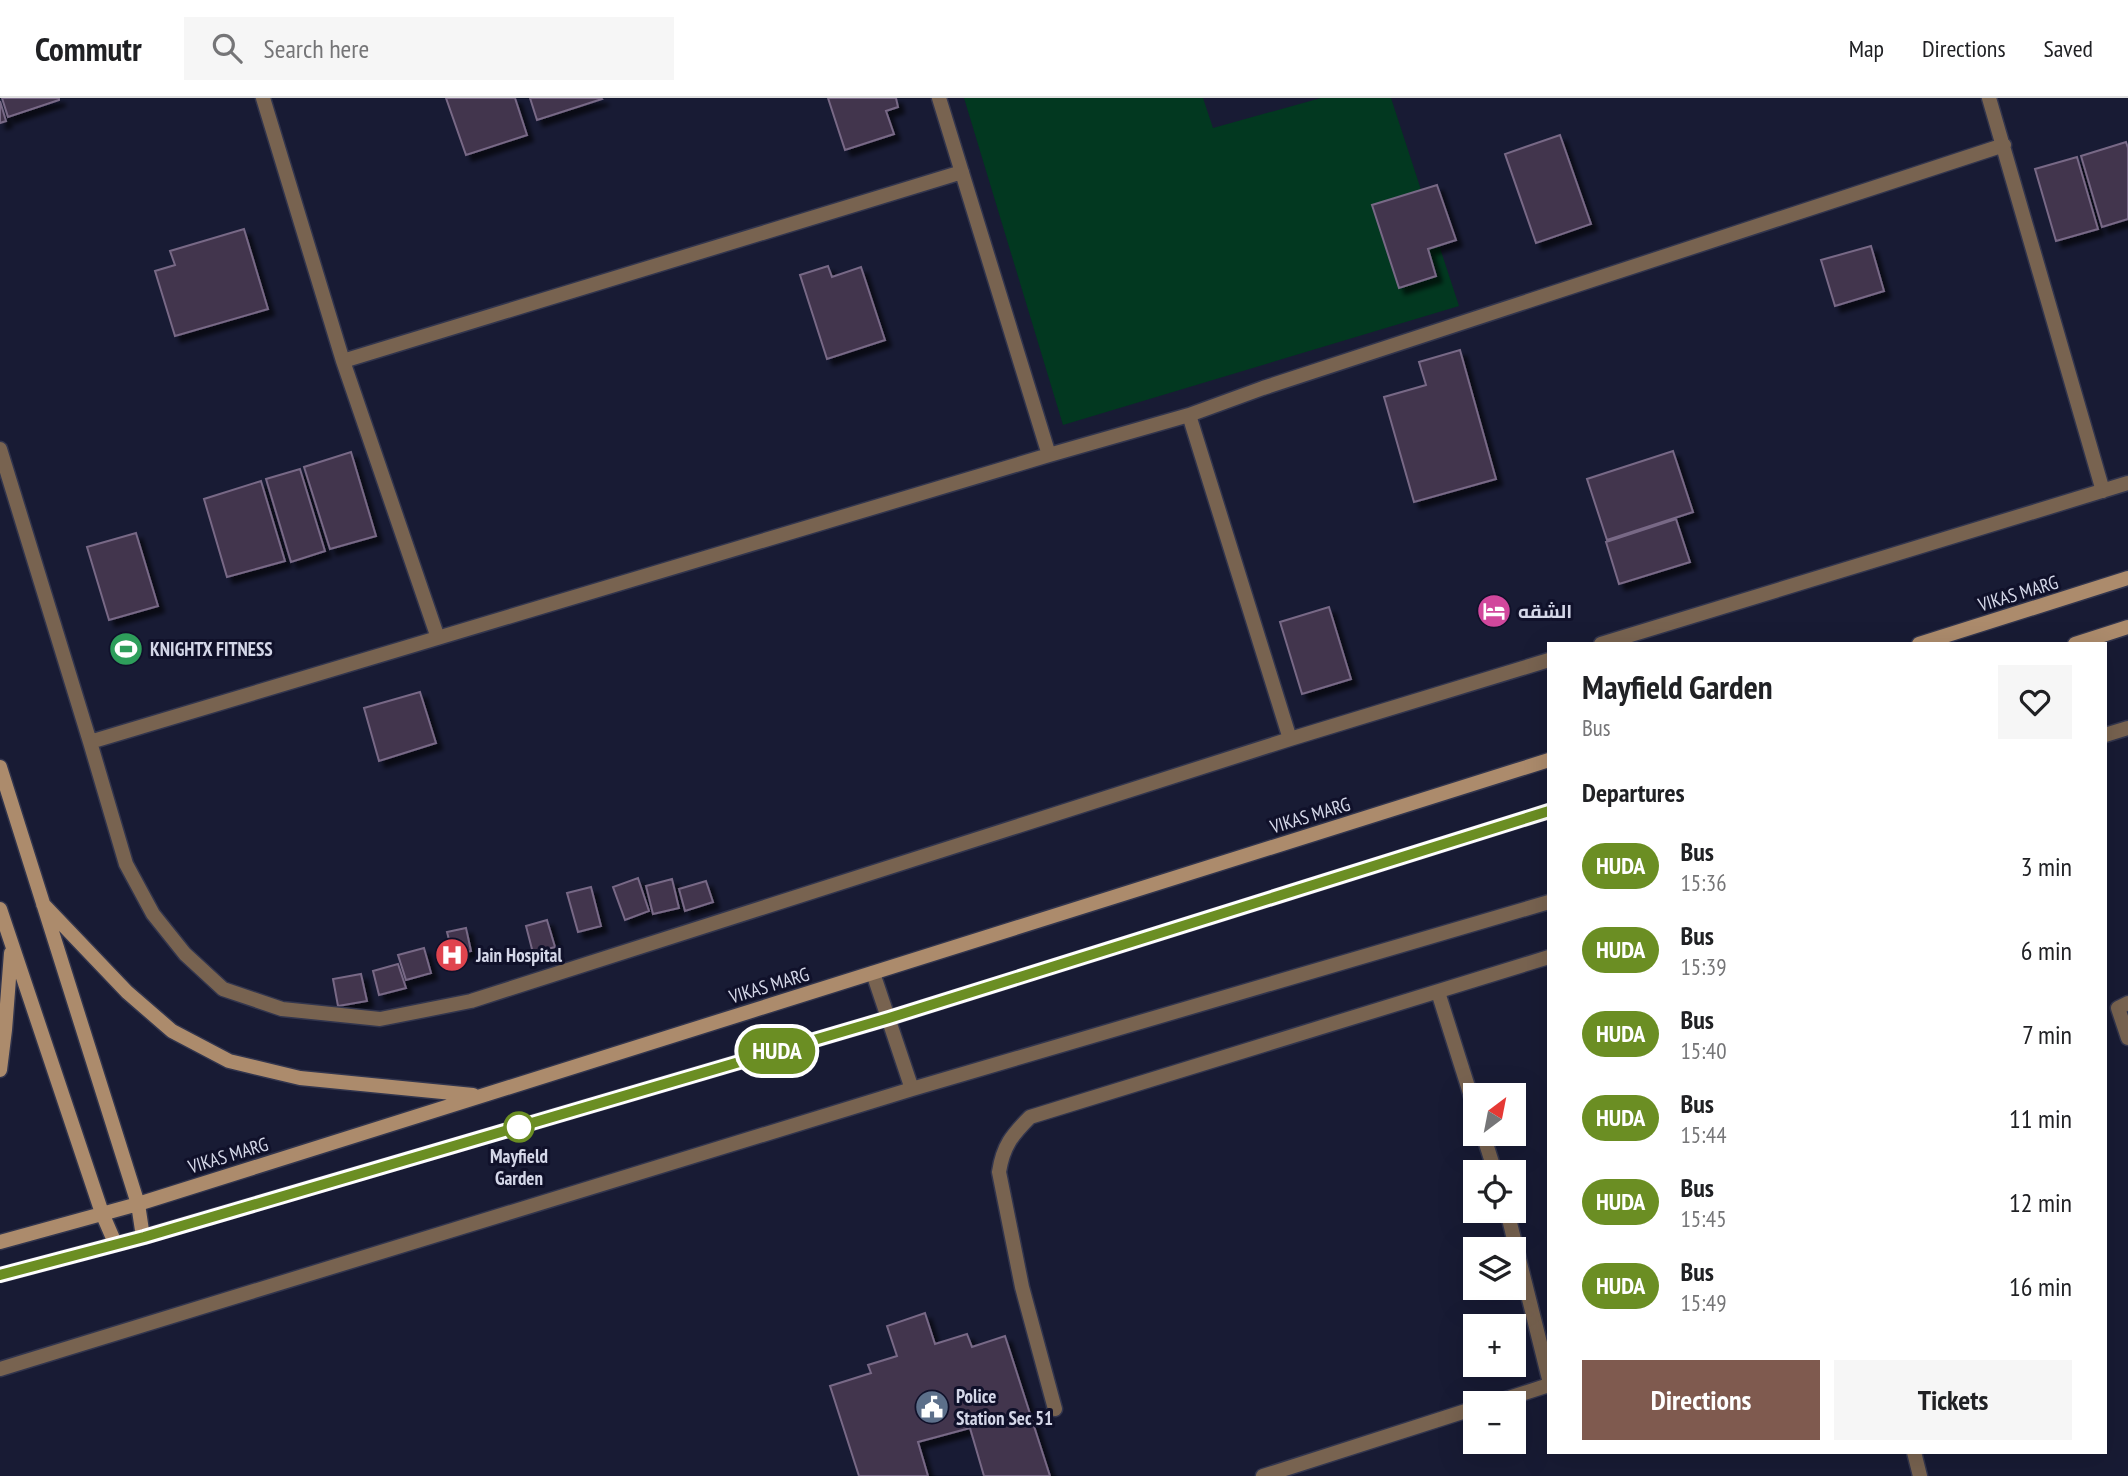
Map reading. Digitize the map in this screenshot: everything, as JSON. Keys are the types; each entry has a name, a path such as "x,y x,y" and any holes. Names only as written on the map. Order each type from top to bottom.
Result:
{"main road":[{"name":"VIKAS MARG","path":"1925,642 2128,578"},
{"path":"2081,642 2128,627"},
{"name":"VIKAS MARG","path":"0,1242 138,1204 1547,761"},
{"path":"0,767 138,1204 144,1237"},
{"path":"0,1275 144,1237 889,1018 1547,812"},
{"path":"43,904 127,992 172,1031 229,1061 300,1078 481,1096"},
{"path":"0,909 102,1213 116,1243"},
{"path":"0,1070 11,945"}],"street":[{"path":"263,98 343,362 438,638"},
{"path":"939,98 1049,454"},
{"path":"1989,98 2103,491"},
{"path":"90,742 1049,454 1189,415 1263,388 2004,145"},
{"path":"343,362 962,172"},
{"path":"1189,415 1290,739"},
{"path":"0,449 126,864 153,914 185,954 223,989 282,1009 380,1018 471,1001 1290,739 1547,661"},
{"path":"1608,642 2128,483"},
{"path":"2107,734 2128,727"},
{"path":"0,1369 912,1089 1547,903"},
{"path":"1055,1409 1022,1287 999,1172 1002,1153 1014,1133 1030,1117 1547,958"},
{"path":"873,973 912,1089"},
{"path":"1438,992 1467,1083"},
{"path":"2117,1008 2128,1038"},
{"path":"1510,1223 1547,1371"},
{"path":"1526,1392 1547,1386"},
{"path":"1263,1476 1463,1412"},
{"path":"1914,1454 1920,1476"}],"green space":[{"path":"964,98 1203,98 1213,128 1321,98 1391,98 1459,306 1063,425"}],"building":[{"path":"2,98 59,98 59,100 8,117"},
{"path":"446,98 515,98 527,135 466,155"},
{"path":"530,98 601,98 602,99 537,120"},
{"path":"828,98 896,98 898,107 886,111 894,134 845,150"},
{"path":"0,101 6,121 0,123"},
{"path":"1560,135 1591,224 1536,243 1505,154"},
{"path":"2126,142 2128,219 2102,227 2081,156"},
{"path":"2077,157 2098,229 2056,241 2035,169"},
{"path":"1437,185 1456,240 1428,249 1436,276 1399,288 1372,205"},
{"path":"244,229 268,309 175,336 155,271 175,265 170,251"},
{"path":"1871,246 1884,291 1835,306 1821,260"},
{"path":"828,266 832,277 861,267 885,340 827,359 800,275"},
{"path":"1460,350 1496,479 1414,502 1384,397 1426,385 1419,362"},
{"path":"1673,451 1693,512 1607,540 1587,479"},
{"path":"351,452 376,536 330,549 304,467"},
{"path":"300,469 325,551 291,562 266,479"},
{"path":"261,481 285,561 227,577 204,499"},
{"path":"1676,519 1690,562 1619,584 1606,542"},
{"path":"136,533 158,606 109,620 87,547"},
{"path":"1329,607 1351,679 1302,694 1280,622"},
{"path":"420,692 436,743 379,761 364,708"},
{"path":"638,878 649,911 625,920 613,887"},
{"path":"672,879 679,908 653,914 646,886"},
{"path":"706,881 713,902 685,911 679,889"},
{"path":"591,887 601,926 578,932 567,893"},
{"path":"547,920 555,947 533,953 526,926"},
{"path":"466,928 471,951 453,955 447,932"},
{"path":"424,948 431,973 406,980 398,955"},
{"path":"398,964 406,988 379,995 373,971"},
{"path":"361,974 367,1001 338,1006 333,979"},
{"name":"Police Station Sec 51","path":"925,1313 935,1344 967,1334 972,1347 1005,1336 1050,1476 984,1476 970,1428 918,1442 928,1476 859,1476 830,1386 871,1373 868,1365 897,1356 887,1326"}],"bus line":[{"name":"HUDA","path":"0,1275 144,1237 889,1018 1547,812"}],"place":[{"name":"الشقه","path":"1494,611"},
{"name":"KNIGHTX FITNESS","path":"126,649"},
{"name":"Jain Hospital","path":"452,955"},
{"name":"Mayfield Garden","path":"519,1127"},
{"name":"Police Station Sec 51","path":"932,1407"}]}
